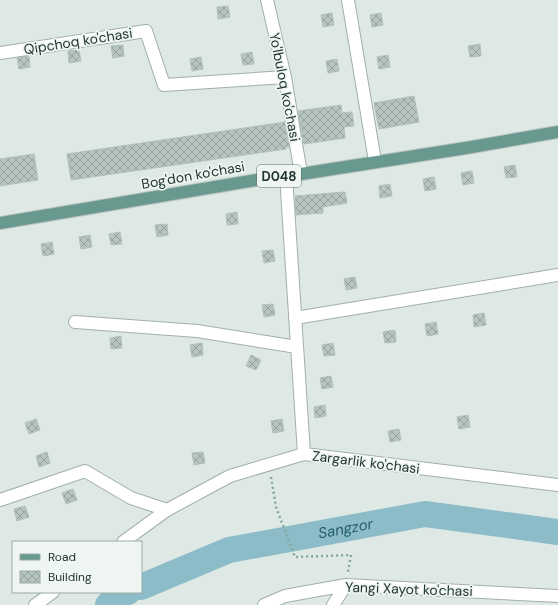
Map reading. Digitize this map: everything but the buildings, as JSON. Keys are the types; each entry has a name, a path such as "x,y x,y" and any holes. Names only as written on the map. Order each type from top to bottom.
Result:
{"main road":[{"name":"Bog'don ko'chasi","path":"0,223 286,175 301,174 375,161 466,148 558,132"}],"street":[{"name":"Yo'lbuloq ko'chasi","path":"266,0 285,77 301,174"},
{"path":"348,0 375,161"},
{"name":"Qipchoq ko'chasi","path":"0,53 146,31 164,85 285,77"},
{"path":"286,175 304,454"},
{"path":"295,318 558,276"},
{"path":"76,322 197,331 297,347"},
{"name":"Zargarlik ko'chasi","path":"123,541 167,510 230,476 304,454 558,485"},
{"path":"0,500 85,471 131,498 167,510"},
{"path":"333,605 346,584"},
{"name":"Yangi Xayot ko'chasi","path":"264,605 285,596 346,584 533,600 558,596"},
{"path":"35,605 52,593"}],"path":[{"path":"268,465 276,507 295,557 351,555 346,584"}],"waterway":[{"name":"Sangzor","path":"142,587 229,550 425,514 558,532"},
{"name":"Sangzor","path":"108,605 118,596 126,593"}]}
